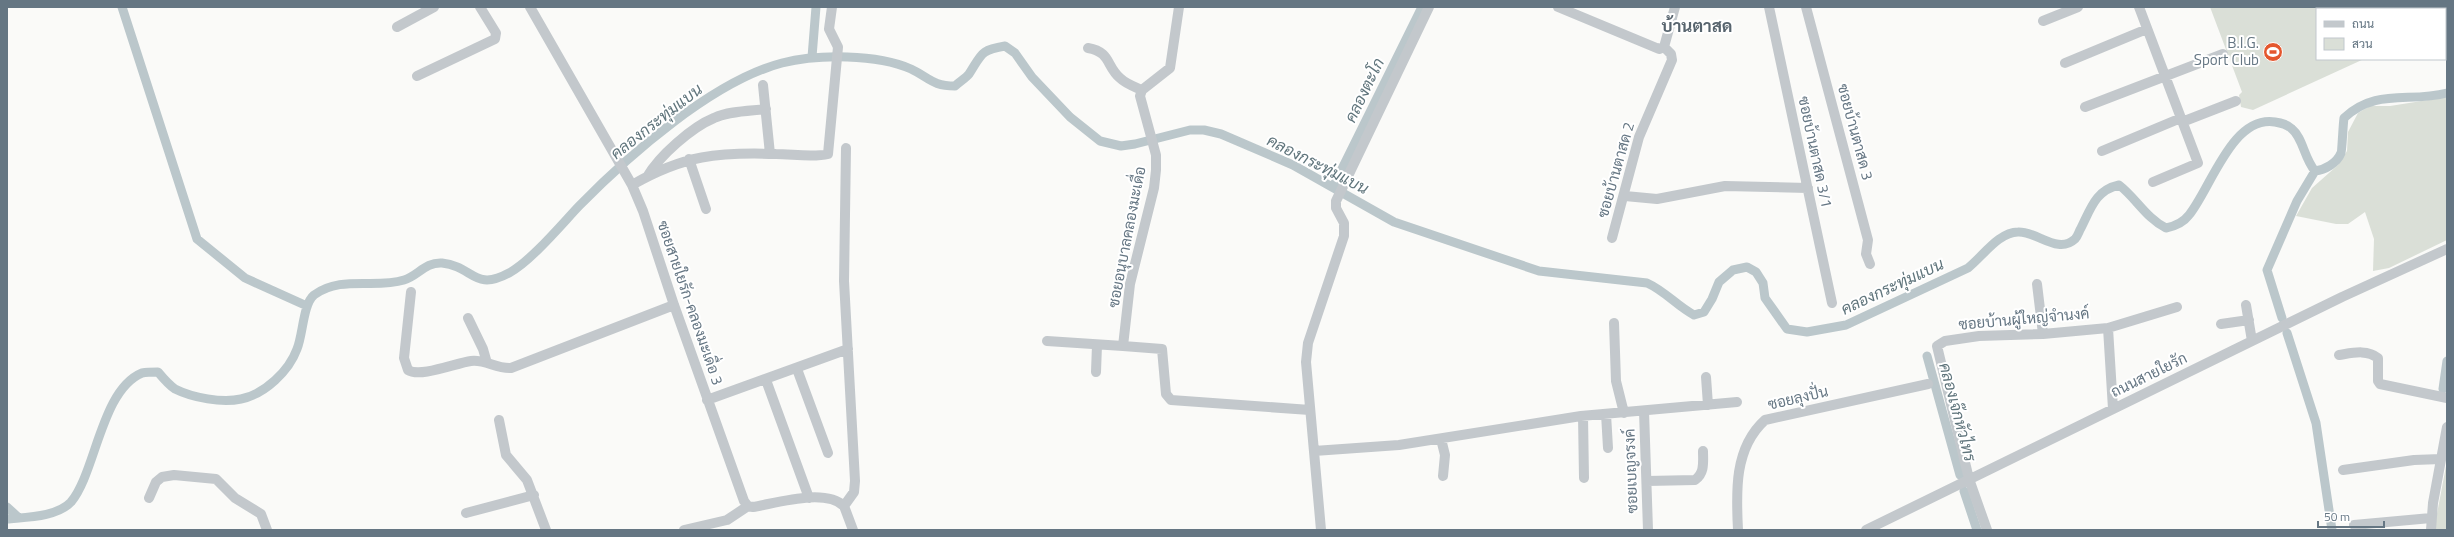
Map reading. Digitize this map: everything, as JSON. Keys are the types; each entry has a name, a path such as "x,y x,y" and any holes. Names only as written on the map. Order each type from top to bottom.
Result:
{"street":[{"path":"397,26 434,7"},
{"path":"418,76 495,39 496,33 480,7"},
{"name":"ซอยสายใยรัก-คลองมะเดื่อ 3","path":"530,7 628,174 644,211 674,305 707,400 744,501 748,506"},
{"path":"632,185 689,159 726,154 828,154 838,46 828,29 832,7"},
{"path":"1088,48 1097,50 1108,58 1119,77 1142,90 1170,68 1179,7"},
{"path":"1320,530 1306,362 1308,343 1344,236 1344,223 1336,208 1336,201 1429,7"},
{"path":"1558,7 1576,10 1659,49 1664,47 1676,7"},
{"name":"ซอยบ้านตาสด 3/1","path":"1769,7 1832,303"},
{"name":"ซอยบ้านตาสด 3","path":"1806,7 1868,240 1866,254 1870,264"},
{"path":"2043,21 2078,7"},
{"path":"2139,7 2198,163 2153,182"},
{"path":"2065,62 2147,29"},
{"name":"ซอยบ้านตาสด 2","path":"1612,238 1625,196 1639,137 1672,60 1671,54 1664,47"},
{"path":"2085,107 2223,54"},
{"path":"763,85 770,154"},
{"name":"ซอยอนุบาลคลองมะเดื่อ","path":"1124,346 1130,284 1154,188 1156,155 1140,102 1142,90"},
{"path":"2102,151 2181,120 2236,101"},
{"path":"647,177 660,160 714,118 766,109"},
{"path":"844,506 854,492 855,481 844,281 846,148"},
{"path":"689,159 706,209"},
{"path":"1625,196 1657,199 1726,186 1808,188"},
{"name":"ถนนสายใยรัก","path":"1866,530 2252,341 2447,249"},
{"path":"2037,284 2043,334"},
{"path":"411,292 404,358 408,370 418,373 472,361 487,363 495,368 511,368 674,305"},
{"path":"2246,305 2252,341"},
{"name":"ซอยบ้านผู้ใหญ่จำนงค์","path":"1969,479 1937,346 1945,341 1979,336 2043,334 2108,328 2177,308"},
{"path":"468,318 483,349 487,363"},
{"path":"2221,324 2249,320"},
{"path":"1614,323 1616,381 1624,413"},
{"path":"2108,328 2113,409"},
{"path":"1047,341 1162,349 1166,394 1171,400 1310,410"},
{"path":"1096,372 1097,345"},
{"path":"707,400 766,380 848,349"},
{"path":"2339,355 2362,352 2374,355 2378,358 2378,381 2380,384 2447,398"},
{"path":"797,368 828,453"},
{"path":"1706,377 1708,405"},
{"path":"766,380 809,498"},
{"name":"ซอยลุงปั่น","path":"1738,530 1737,477 1747,441 1754,430 1765,420 1928,384"},
{"path":"1314,451 1384,446 1441,439 1583,416 1737,402"},
{"name":"ซอยเบญจรงค์","path":"1644,411 1648,530"},
{"path":"1606,414 1608,448"},
{"path":"1583,416 1584,478"},
{"path":"499,420 506,455 521,471 534,495 546,530"},
{"path":"2430,530 2447,427"},
{"path":"1441,439 1445,455 1444,476"},
{"path":"1646,481 1695,480 1700,477 1703,470 1703,451"},
{"path":"2343,470 2414,460 2441,459"},
{"path":"149,498 156,482 162,477 174,475 216,479 236,498 260,514 267,530"},
{"path":"1969,479 1987,530"},
{"path":"466,513 534,495"},
{"path":"684,530 728,520 748,506 753,507 809,498 828,497 844,506 853,530"},
{"path":"2354,525 2431,518"}],"green space":[{"name":"B.I.G. Sport Club","path":"2210,7 2394,7 2316,8 2316,60 2362,60 2253,110 2241,107 2239,95 2242,92"},
{"path":"2447,97 2447,240 2389,268 2373,271 2374,239 2365,212 2348,224 2336,224 2296,216 2312,188 2338,165 2347,151 2348,132 2358,113 2370,106 2390,106"},
{"path":"2447,461 2447,530 2435,530 2435,524"}],"waterway":[{"path":"122,7 197,239 245,278 307,306"},
{"path":"812,57 816,7"},
{"name":"คลองตะโก","path":"1333,187 1422,7"},
{"name":"คลองกระทุ่มแบน","path":"7,519 32,517 58,511 71,502 80,489 100,433 117,396 128,382 142,373 158,372 175,389 190,395 217,400 241,399 267,387 282,373 297,349 305,312 310,299 324,289 335,285 382,283 404,280 436,263 452,265 461,268 481,279 488,280 509,273 536,252 599,186 673,122 728,86 756,72 796,60 830,57 882,60 911,69 941,85 955,86 969,74 982,54 991,49 1005,46 1015,53 1032,77 1070,117 1100,141 1121,146 1135,144 1190,130 1204,130 1221,134 1293,165 1394,222 1539,271 1647,283 1660,290 1694,315 1704,312 1712,299 1719,282 1733,270 1747,267 1756,272 1763,283 1765,298 1787,329 1807,332 1846,325 1968,268 1998,240 2011,233 2025,233 2055,244 2062,245 2068,243 2077,236 2095,201 2111,187 2119,185 2159,224 2166,228 2176,225 2182,222 2189,215 2224,156 2235,141 2247,130 2260,123 2275,122 2290,127 2299,138 2308,160 2315,171 2330,165 2339,157 2341,153 2344,118 2356,109 2368,103 2380,100 2433,96 2447,93"},
{"path":"2282,318 2267,270 2297,201 2315,171"},
{"path":"2287,333 2316,423 2332,530"},
{"name":"คลองเจ๊กหัวไทร","path":"1927,356 1960,475"},
{"path":"2443,389 2447,361"},
{"name":"คลองเจ๊กหัวไทร","path":"1964,491 1977,530"},
{"path":"7,507 19,518"}],"place":[{"name":"B.I.G. Sport Club","path":"2273,52"}],"district":[{"name":"บ้านตาสด","path":"1697,26"}]}
